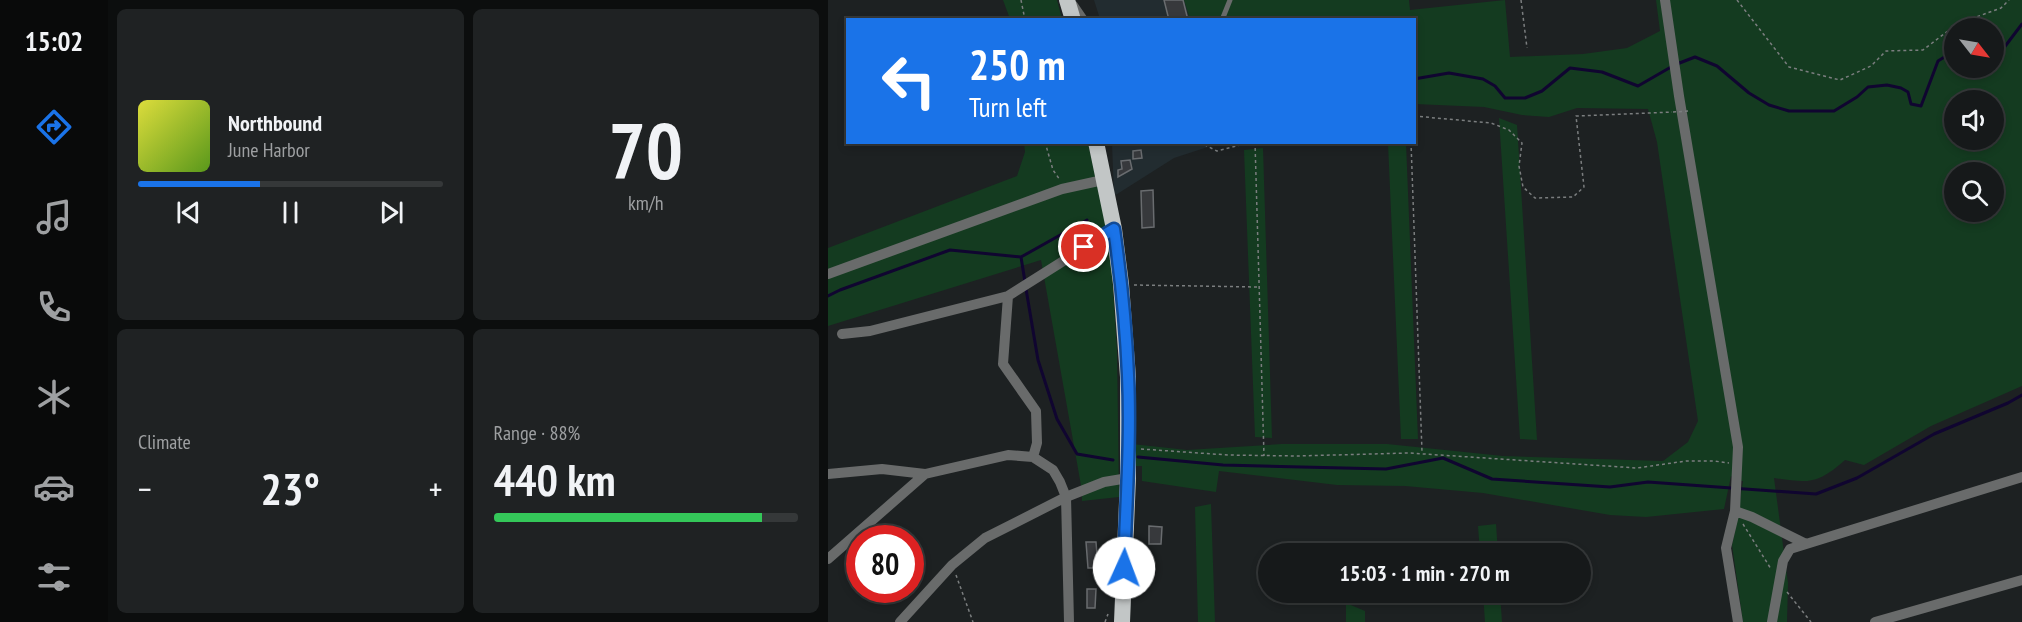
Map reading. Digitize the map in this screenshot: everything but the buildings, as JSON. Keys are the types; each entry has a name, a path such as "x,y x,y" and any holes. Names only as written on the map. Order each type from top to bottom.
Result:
{"highway":[{"path":"1067,0 1072,18"},
{"path":"1100,144 1103,180 1114,229 1121,284 1128,377 1128,478 1122,622"}],"street":[{"path":"1665,0 1738,447 1735,511 1726,548 1738,622"},
{"path":"828,274 1065,188 1103,180"},
{"path":"843,334 870,331 1008,296 1114,229"},
{"path":"1008,296 1003,364 1036,411 1038,443 1033,457"},
{"path":"828,474 882,469 925,474 1008,455 1033,457 1053,470 1066,497 1069,622"},
{"path":"828,560 925,474"},
{"path":"1772,622 1783,561 1790,549 2022,477"},
{"path":"900,622 952,565 985,538 1066,497 1104,482 1128,478"},
{"path":"1735,511 1806,544"},
{"path":"1875,622 2022,580"}],"lane":[{"path":"1072,0 1085,18"},
{"path":"1223,18 1230,0"}],"path":[{"path":"1021,0 1025,18"},
{"path":"1521,0 1527,48"},
{"path":"1737,0 1789,67 1840,80 1871,66 1886,51 1923,50 1957,24 2001,8 2009,0"},
{"path":"1416,116 1491,123 1509,130 1522,143 1519,166 1523,187 1535,198 1573,197 1584,187 1576,116 1690,111"},
{"path":"1046,144 1053,170 1065,188"},
{"path":"1203,144 1217,151 1246,144"},
{"path":"1254,144 1264,456"},
{"path":"1411,144 1422,453"},
{"path":"1121,284 1259,287"},
{"path":"1128,448 1264,456 1422,453 1637,468 1686,461 1737,464"},
{"path":"952,565 973,622"}],"shaded area":[{"path":"1094,0 1184,0 1190,18 1100,18"},
{"path":"1112,144 1217,144 1174,158 1114,196"}],"green space":[{"path":"1003,0 1057,0 1062,18 1010,18"},
{"path":"1184,0 1409,0 1410,10 1505,0 1510,57 1583,54 1627,48 1660,31 1656,0 2022,0 2022,386 1931,426 1864,465 1845,460 1827,474 1812,480 1796,481 1774,478 1788,583 1787,622 1743,622 1732,545 1743,481 1731,476 1724,509 1646,517 1610,515 1483,493 1405,486 1337,485 1219,471 1216,492 1142,481 1142,466 1133,466 1132,444 1187,450 1282,444 1387,444 1503,456 1663,461 1688,442 1698,421 1657,142 1648,109 1577,108 1549,117 1522,115 1484,107 1416,104 1416,18 1190,18"},
{"path":"1499,118 1517,125 1537,440 1520,439"},
{"path":"1024,144 1088,144 1110,243 1117,350 1119,497 1082,501 1041,260 828,326 828,248 1017,176 1025,152"},
{"path":"1388,144 1406,144 1418,439 1401,439"},
{"path":"1263,148 1272,438 1255,437 1244,150"},
{"path":"1211,504 1215,622 1198,622 1195,507"},
{"path":"1496,524 1497,543 1479,543 1478,526"},
{"path":"1346,603 1365,611 1365,622 1346,622"},
{"path":"1484,603 1501,603 1502,622 1485,622"}],"waterway":[{"path":"2004,48 2022,24"},
{"path":"1677,64 1695,57 1717,66 1749,93 1769,105 1789,111 1834,111 1857,97 1868,87 1887,85 1908,92 1911,104 1921,106 1938,61 1944,57"},
{"path":"1416,79 1449,73 1483,79 1495,86 1505,98 1525,98 1542,91 1570,68 1602,72 1638,86 1671,67"},
{"path":"828,296 950,250 1021,257 1087,220"},
{"path":"1021,257 1025,282"},
{"path":"1026,289 1038,360 1057,419 1077,454 1113,460"},
{"path":"1138,457 1223,465 1386,469 1443,458 1492,479 1610,487 1648,482 1816,494 1857,478 1934,434 2022,395"}],"route":[{"path":"1084,247 1114,229 1122,292 1128,377 1128,478 1124,568"}]}
